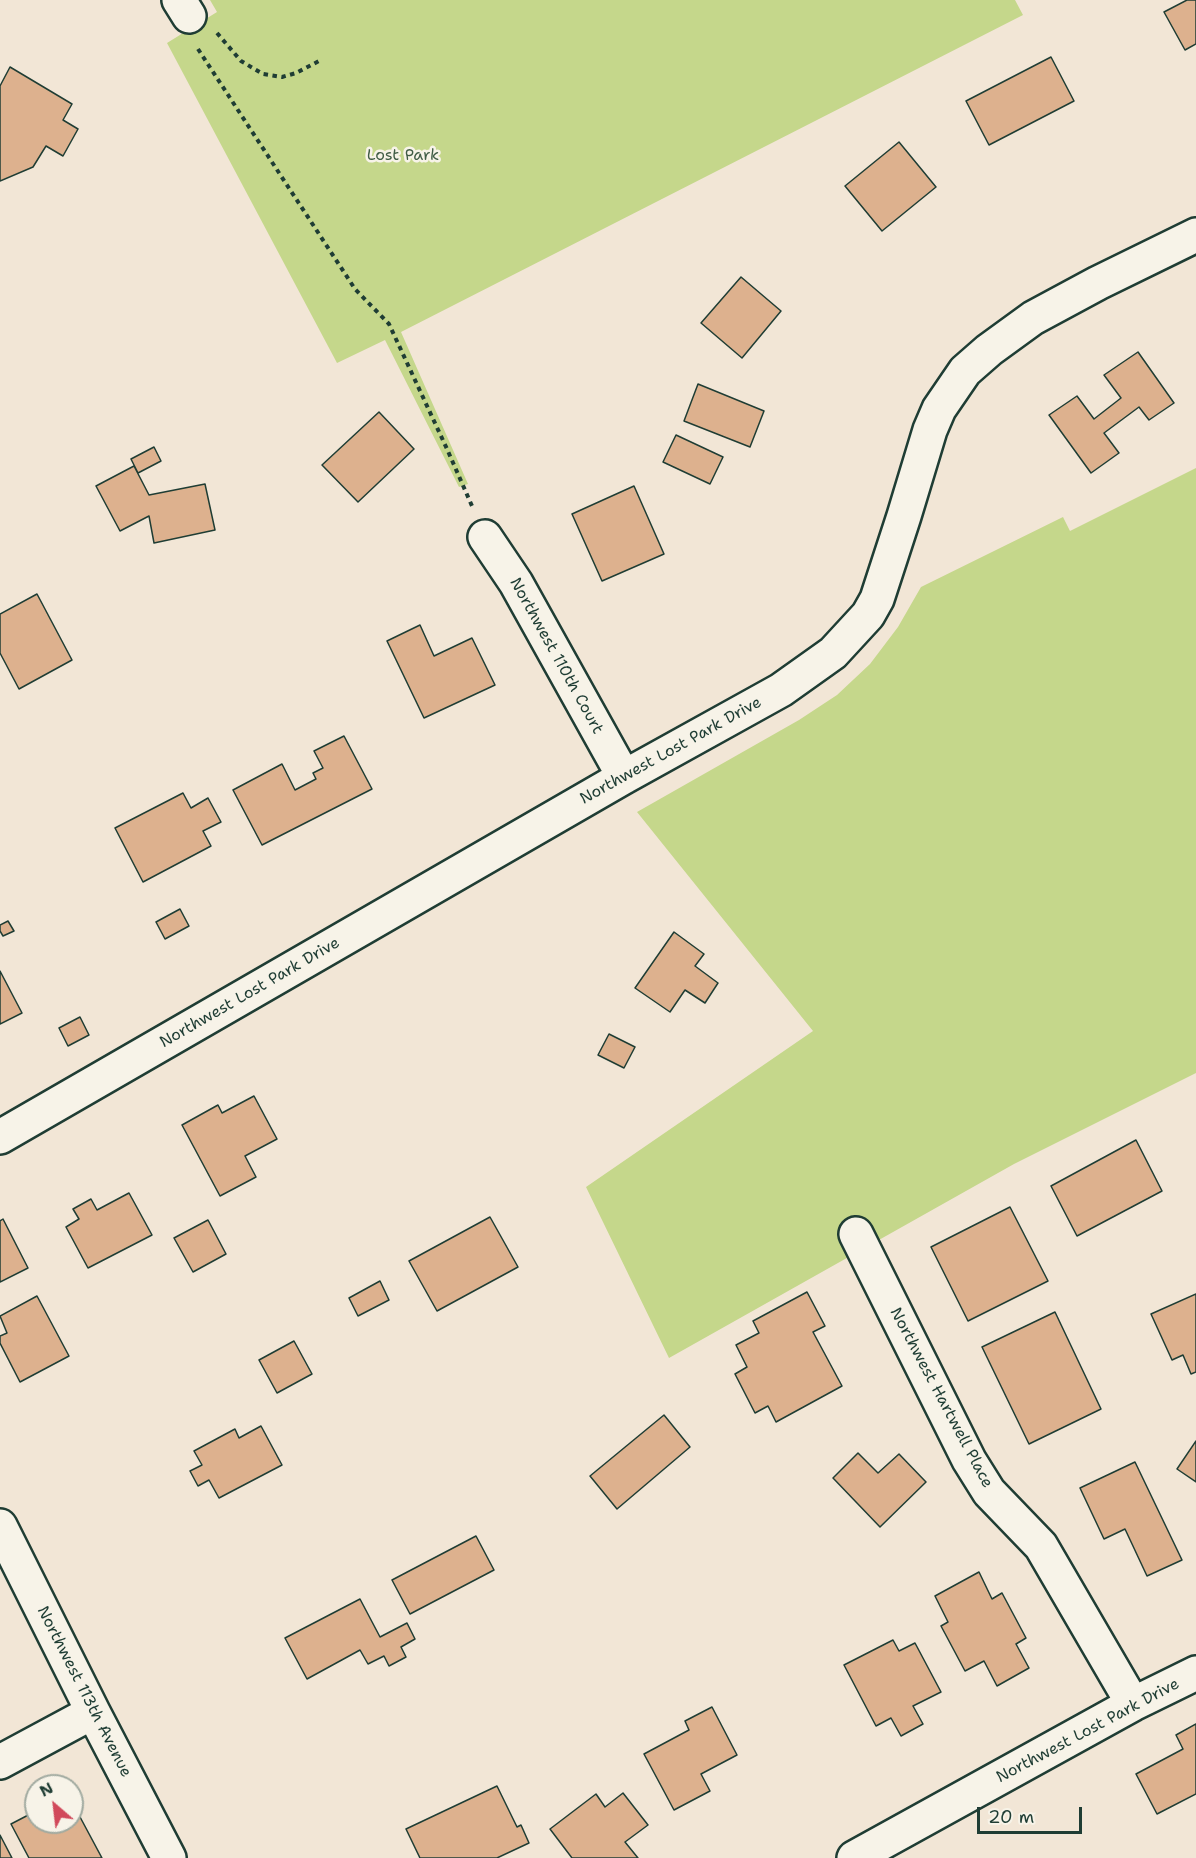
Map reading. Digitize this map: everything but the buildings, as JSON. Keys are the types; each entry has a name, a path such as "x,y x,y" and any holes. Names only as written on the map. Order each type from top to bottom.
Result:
{"street":[{"name":"Northwest Lost Park Drive","path":"0,1137 624,777 781,690 833,653 868,615 877,599 930,430 939,409 965,372 989,350 1033,318 1196,235"},
{"name":"Northwest 110th Court","path":"485,537 516,583 624,777"},
{"name":"Northwest Hartwell Place","path":"856,1234 969,1460 989,1492 1041,1546 1133,1704"},
{"name":"Northwest 113th Avenue","path":"0,1526 169,1858"},
{"name":"Northwest Lost Park Drive","path":"854,1858 1133,1704 1196,1673"},
{"path":"0,1762 93,1712"}],"path":[{"path":"184,8 206,19 241,61 262,74 282,77 296,73 321,60"},
{"path":"184,8 196,45 202,55 355,288 389,324 485,537"}],"green space":[{"name":"Lost Park","path":"210,0 1015,0 1023,15 401,332 468,484 459,487 385,340 337,363 167,43 217,12"},
{"path":"1196,468 1196,1073 1014,1164 669,1358 586,1187 813,1031 637,812 799,720 837,695 870,664 898,627 921,587 1063,517 1070,531"}]}
